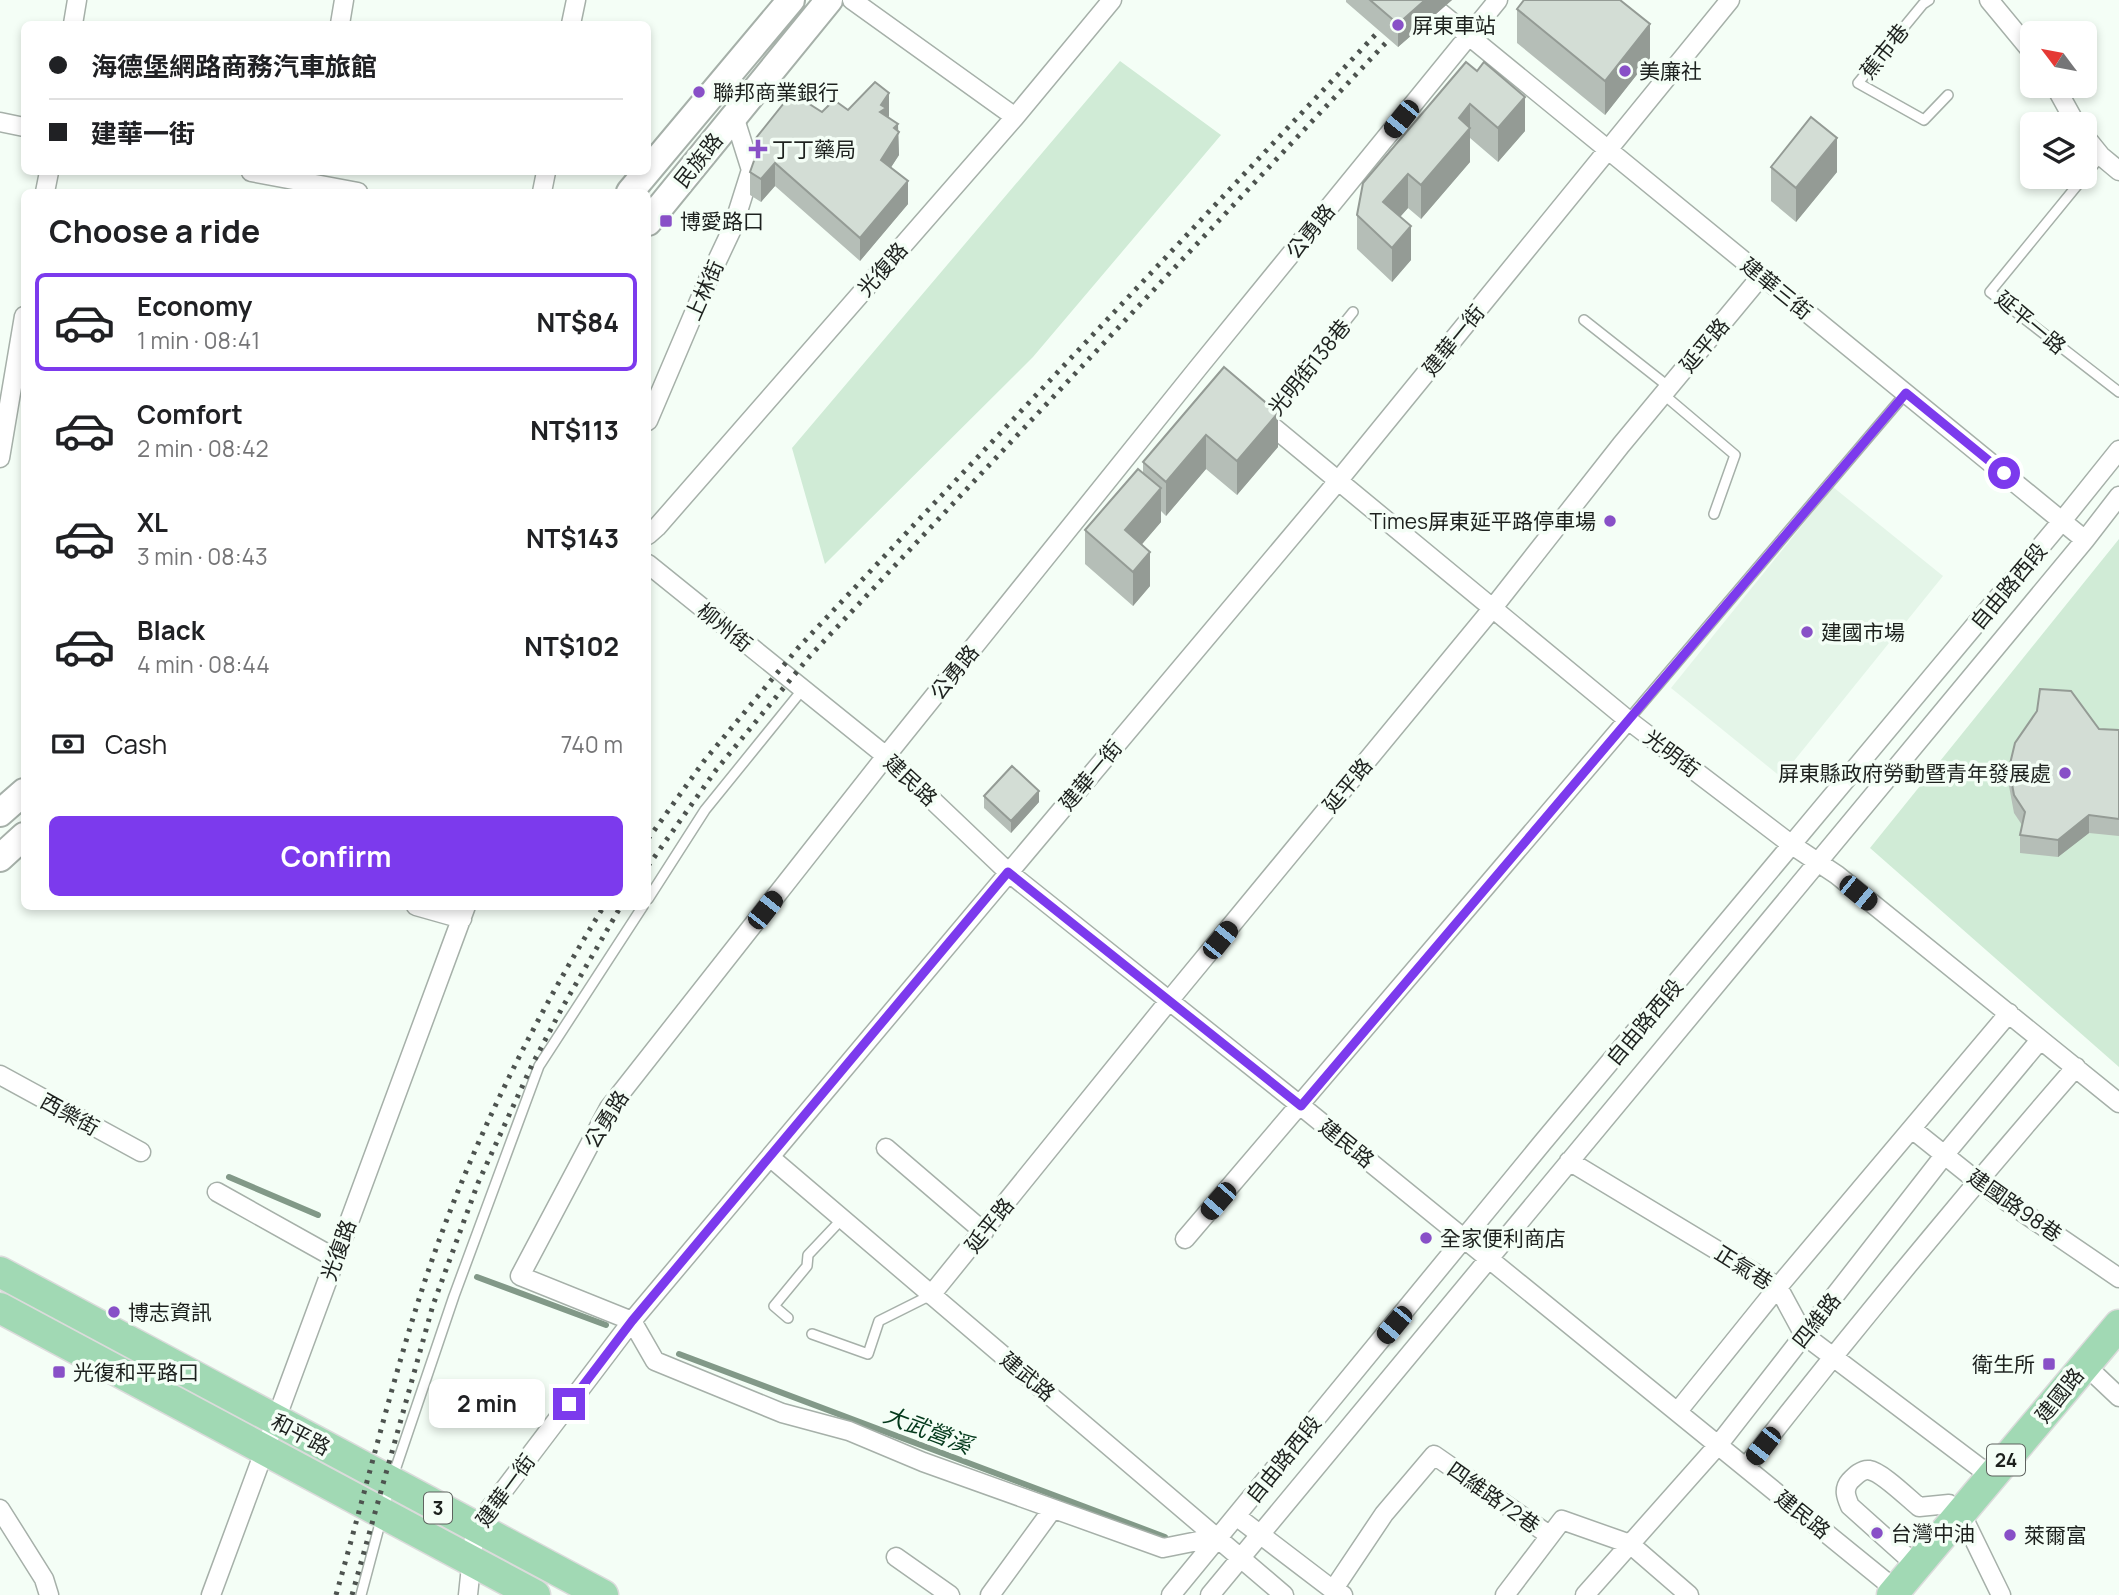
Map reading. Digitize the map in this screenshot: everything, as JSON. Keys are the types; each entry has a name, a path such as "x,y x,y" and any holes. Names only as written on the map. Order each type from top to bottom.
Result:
{"main road":[{"name":"和平路","path":"0,1272 603,1595"},
{"name":"和平路","path":"0,1308 535,1595"},
{"name":"建國路","path":"1894,1593 2119,1325"}],"street":[{"path":"74,21 77,0"},
{"path":"340,21 344,0"},
{"path":"572,21 576,0"},
{"name":"民族路","path":"651,167 791,0"},
{"name":"民族路","path":"651,218 829,0"},
{"path":"852,0 1015,117"},
{"name":"光復路","path":"651,532 1015,117 1112,0"},
{"name":"建華三街","path":"1425,0 2085,540"},
{"name":"公勇路","path":"632,1321 520,1276 609,1108 887,756 1203,372 1499,0"},
{"name":"建華一街","path":"468,1595 475,1528 632,1321 1338,481 1730,0"},
{"path":"1989,0 2020,37"},
{"name":"上林街","path":"651,414 733,227 751,170 734,116"},
{"path":"0,122 21,126"},
{"path":"2097,151 2119,171"},
{"path":"268,175 344,189"},
{"name":"民族路","path":"633,189 644,175"},
{"name":"延平路","path":"932,1295 1762,275"},
{"path":"0,458 3,426 21,332"},
{"name":"光明街","path":"1247,406 1628,720 1817,862 2119,1103"},
{"path":"3,426 21,429"},
{"name":"自由路西段","path":"1171,1595 2119,450"},
{"name":"自由路西段","path":"1210,1595 2119,496"},
{"name":"柳州街","path":"651,566 803,689"},
{"name":"建民路","path":"803,689 887,756 1008,872 1719,1444 1894,1593"},
{"path":"1185,1240 1628,720"},
{"path":"0,813 21,795"},
{"path":"0,858 21,839"},
{"path":"443,910 464,913"},
{"name":"光復路","path":"211,1595 464,913"},
{"path":"1678,1411 1778,1287 2009,1013"},
{"name":"四維路","path":"1585,1595 1719,1444 1946,1153 2040,1040"},
{"name":"四維路","path":"1746,1467 1831,1358 1977,1181 2076,1067"},
{"name":"西樂街","path":"0,1075 141,1152"},
{"name":"建國路98巷","path":"1912,1129 1946,1153 1977,1181 2119,1278"},
{"path":"886,1148 984,1232"},
{"name":"建武路","path":"771,1158 1284,1595"},
{"name":"正氣巷","path":"1569,1161 1778,1287 1804,1335 1992,1477"},
{"path":"217,1192 335,1258"},
{"path":"632,1321 655,1361 782,1413 849,1431 923,1462 1163,1548 1217,1537"},
{"path":"2084,1364 2119,1397"},
{"name":"四維路72巷","path":"1338,1592 1384,1514 1434,1455 1549,1535 1562,1520 1630,1544"},
{"path":"1917,1566 1850,1506 1845,1495 1847,1484 1859,1473 1869,1470 1878,1474 1919,1507 1949,1504 1962,1515 2001,1595"},
{"path":"0,1509 43,1590"},
{"path":"990,1595 1052,1510"},
{"path":"1236,1516 1338,1592"},
{"path":"1505,1595 1549,1535"},
{"path":"1630,1544 1689,1595"},
{"path":"896,1557 950,1595"}],"lane":[{"name":"蕉市巷","path":"1929,0 1858,83 1924,120 1948,95"},
{"name":"延平一路","path":"2097,161 2101,156"},
{"name":"延平一路","path":"2074,189 1990,292 2119,392"},
{"name":"光明街138巷","path":"1266,422 1353,312"},
{"path":"1584,320 1735,455 1714,514"},
{"path":"1628,720 1906,393"},
{"path":"651,894 705,810 803,689"},
{"path":"360,1595 391,1482 454,1296 539,1066 640,910"},
{"path":"788,1318 774,1306 807,1266 808,1255 842,1219"},
{"path":"812,1334 867,1354 879,1321 932,1295"}],"shaded area":[{"path":"1120,61 1221,135 1033,357 825,564 792,448"},
{"name":"建國市場","path":"1833,487 1943,576 1781,777 1671,688"},
{"path":"2119,539 2119,1067 1870,848"}],"building":[{"path":"1370,0 1425,0 1398,24"},
{"path":"1524,0 1620,0 1650,24 1605,81 1517,9"},
{"path":"1466,62 1477,71 1484,62 1525,97 1498,128 1470,104 1459,118 1470,128 1421,185 1408,174 1383,202 1411,226 1392,248 1357,215 1363,183"},
{"path":"875,82 889,93 881,105 886,108 880,112 898,124 894,128 899,132 881,160 908,181 860,238 775,163 761,179 750,172 761,141 756,138 792,93 822,112 834,100 848,110"},
{"path":"1811,117 1837,138 1796,188 1771,167"},
{"path":"1224,367 1278,413 1237,461 1206,435 1166,482 1143,462"},
{"path":"1138,469 1161,488 1125,530 1150,552 1133,572 1085,530"},
{"name":"屏東縣政府勞動暨青年發展處","path":"2040,689 2071,691 2099,729 2119,730 2119,819 2089,815 2058,840 2020,835 2025,812 2014,795 2009,768 2015,743 2037,711"},
{"path":"1012,766 1039,791 1011,821 984,796"}],"waterway":[{"name":"大武營溪","path":"229,1177 318,1215"},
{"name":"大武營溪","path":"477,1277 606,1325"},
{"name":"大武營溪","path":"679,1354 1165,1537"}],"railway":[{"path":"651,835 704,761 798,648 1408,0"},
{"path":"651,862 716,770 809,657 1426,0"},
{"path":"336,1595 386,1409 436,1248 477,1146 524,1048 602,910"},
{"path":"352,1595 433,1305 478,1183 532,1065 619,910"}],"place":[{"name":"屏東車站","path":"1398,25"},
{"name":"美廉社","path":"1625,71"},
{"name":"聯邦商業銀行","path":"699,92"},
{"name":"丁丁藥局","path":"758,149"},
{"name":"博愛路口","path":"666,221"},
{"name":"Times屏東延平路停車場","path":"1610,521"},
{"name":"建國市場","path":"1807,632"},
{"name":"屏東縣政府勞動暨青年發展處","path":"2065,773"},
{"name":"全家便利商店","path":"1426,1238"},
{"name":"博志資訊","path":"114,1312"},
{"name":"衛生所","path":"2049,1364"},
{"name":"光復和平路口","path":"59,1372"},
{"name":"台灣中油","path":"1877,1533"},
{"name":"萊爾富","path":"2010,1535"}],"route":[{"path":"569,1404 632,1321 1008,872 1301,1106 1906,393 2004,473"}]}
